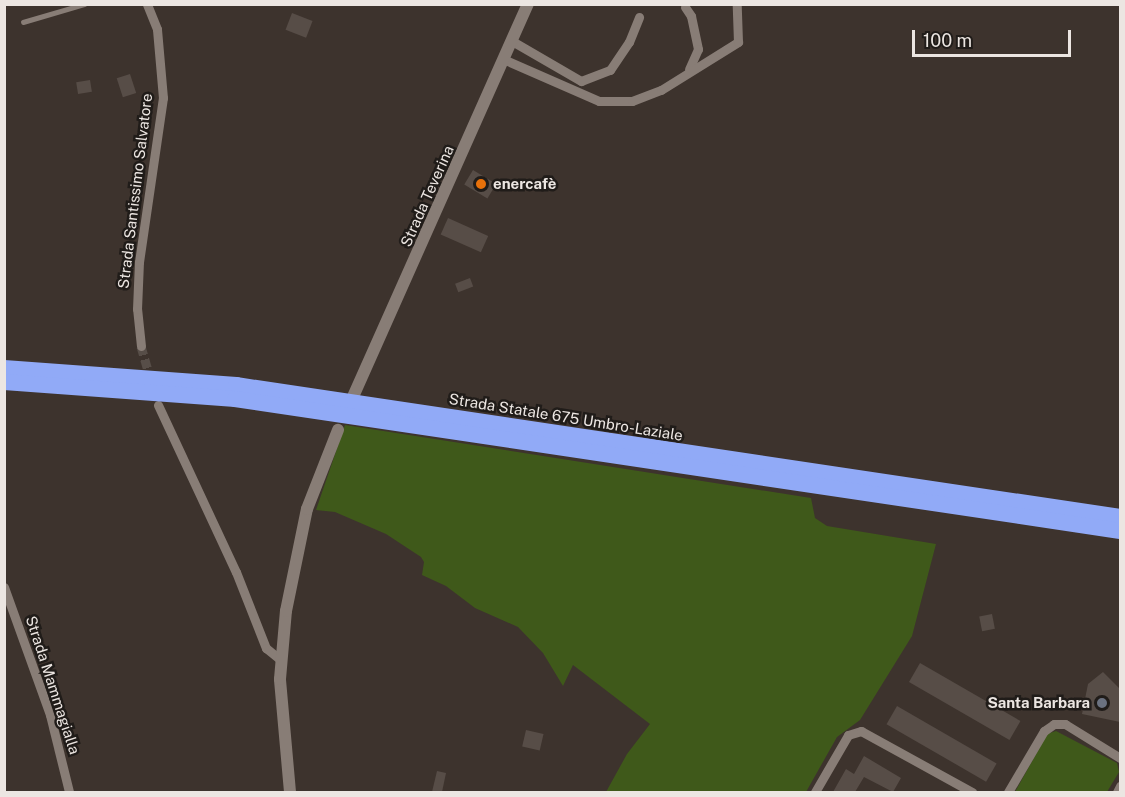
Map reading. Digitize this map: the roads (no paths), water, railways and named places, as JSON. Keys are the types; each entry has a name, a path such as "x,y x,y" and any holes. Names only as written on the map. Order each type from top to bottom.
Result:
{"highway":[{"name":"Strada Statale 675 Umbro-Laziale","path":"4,368 236,385 1120,517"},
{"name":"Strada Statale 675 Umbro-Laziale","path":"4,382 235,399 1120,531"}],"main road":[{"name":"Strada Teverina","path":"352,399 528,4"},
{"path":"290,792 281,660 286,611 307,509 338,430"}],"street":[{"name":"Strada Santissimo Salvatore","path":"141,346 136,309 139,262 163,98 157,29 147,4"},
{"path":"503,58 599,101 632,100 661,90 689,69 738,42 737,4"},
{"path":"685,7 692,16 698,49 689,69"},
{"path":"512,41 581,81 610,70 629,42 639,17"},
{"path":"158,405 236,572 266,648 281,660"},
{"name":"Strada Mammagialla","path":"4,587 50,715 69,792"},
{"path":"1008,792 1044,731 1054,724 1065,724 1120,758"},
{"path":"815,792 848,735 861,731 972,792"},
{"path":"1117,792 1120,786"}],"lane":[{"path":"23,22 84,4"}],"tunnel":[{"path":"141,346 151,381"}],"place":[{"name":"enercafè","path":"481,184"},
{"name":"Santa Barbara","path":"1102,703"}]}
